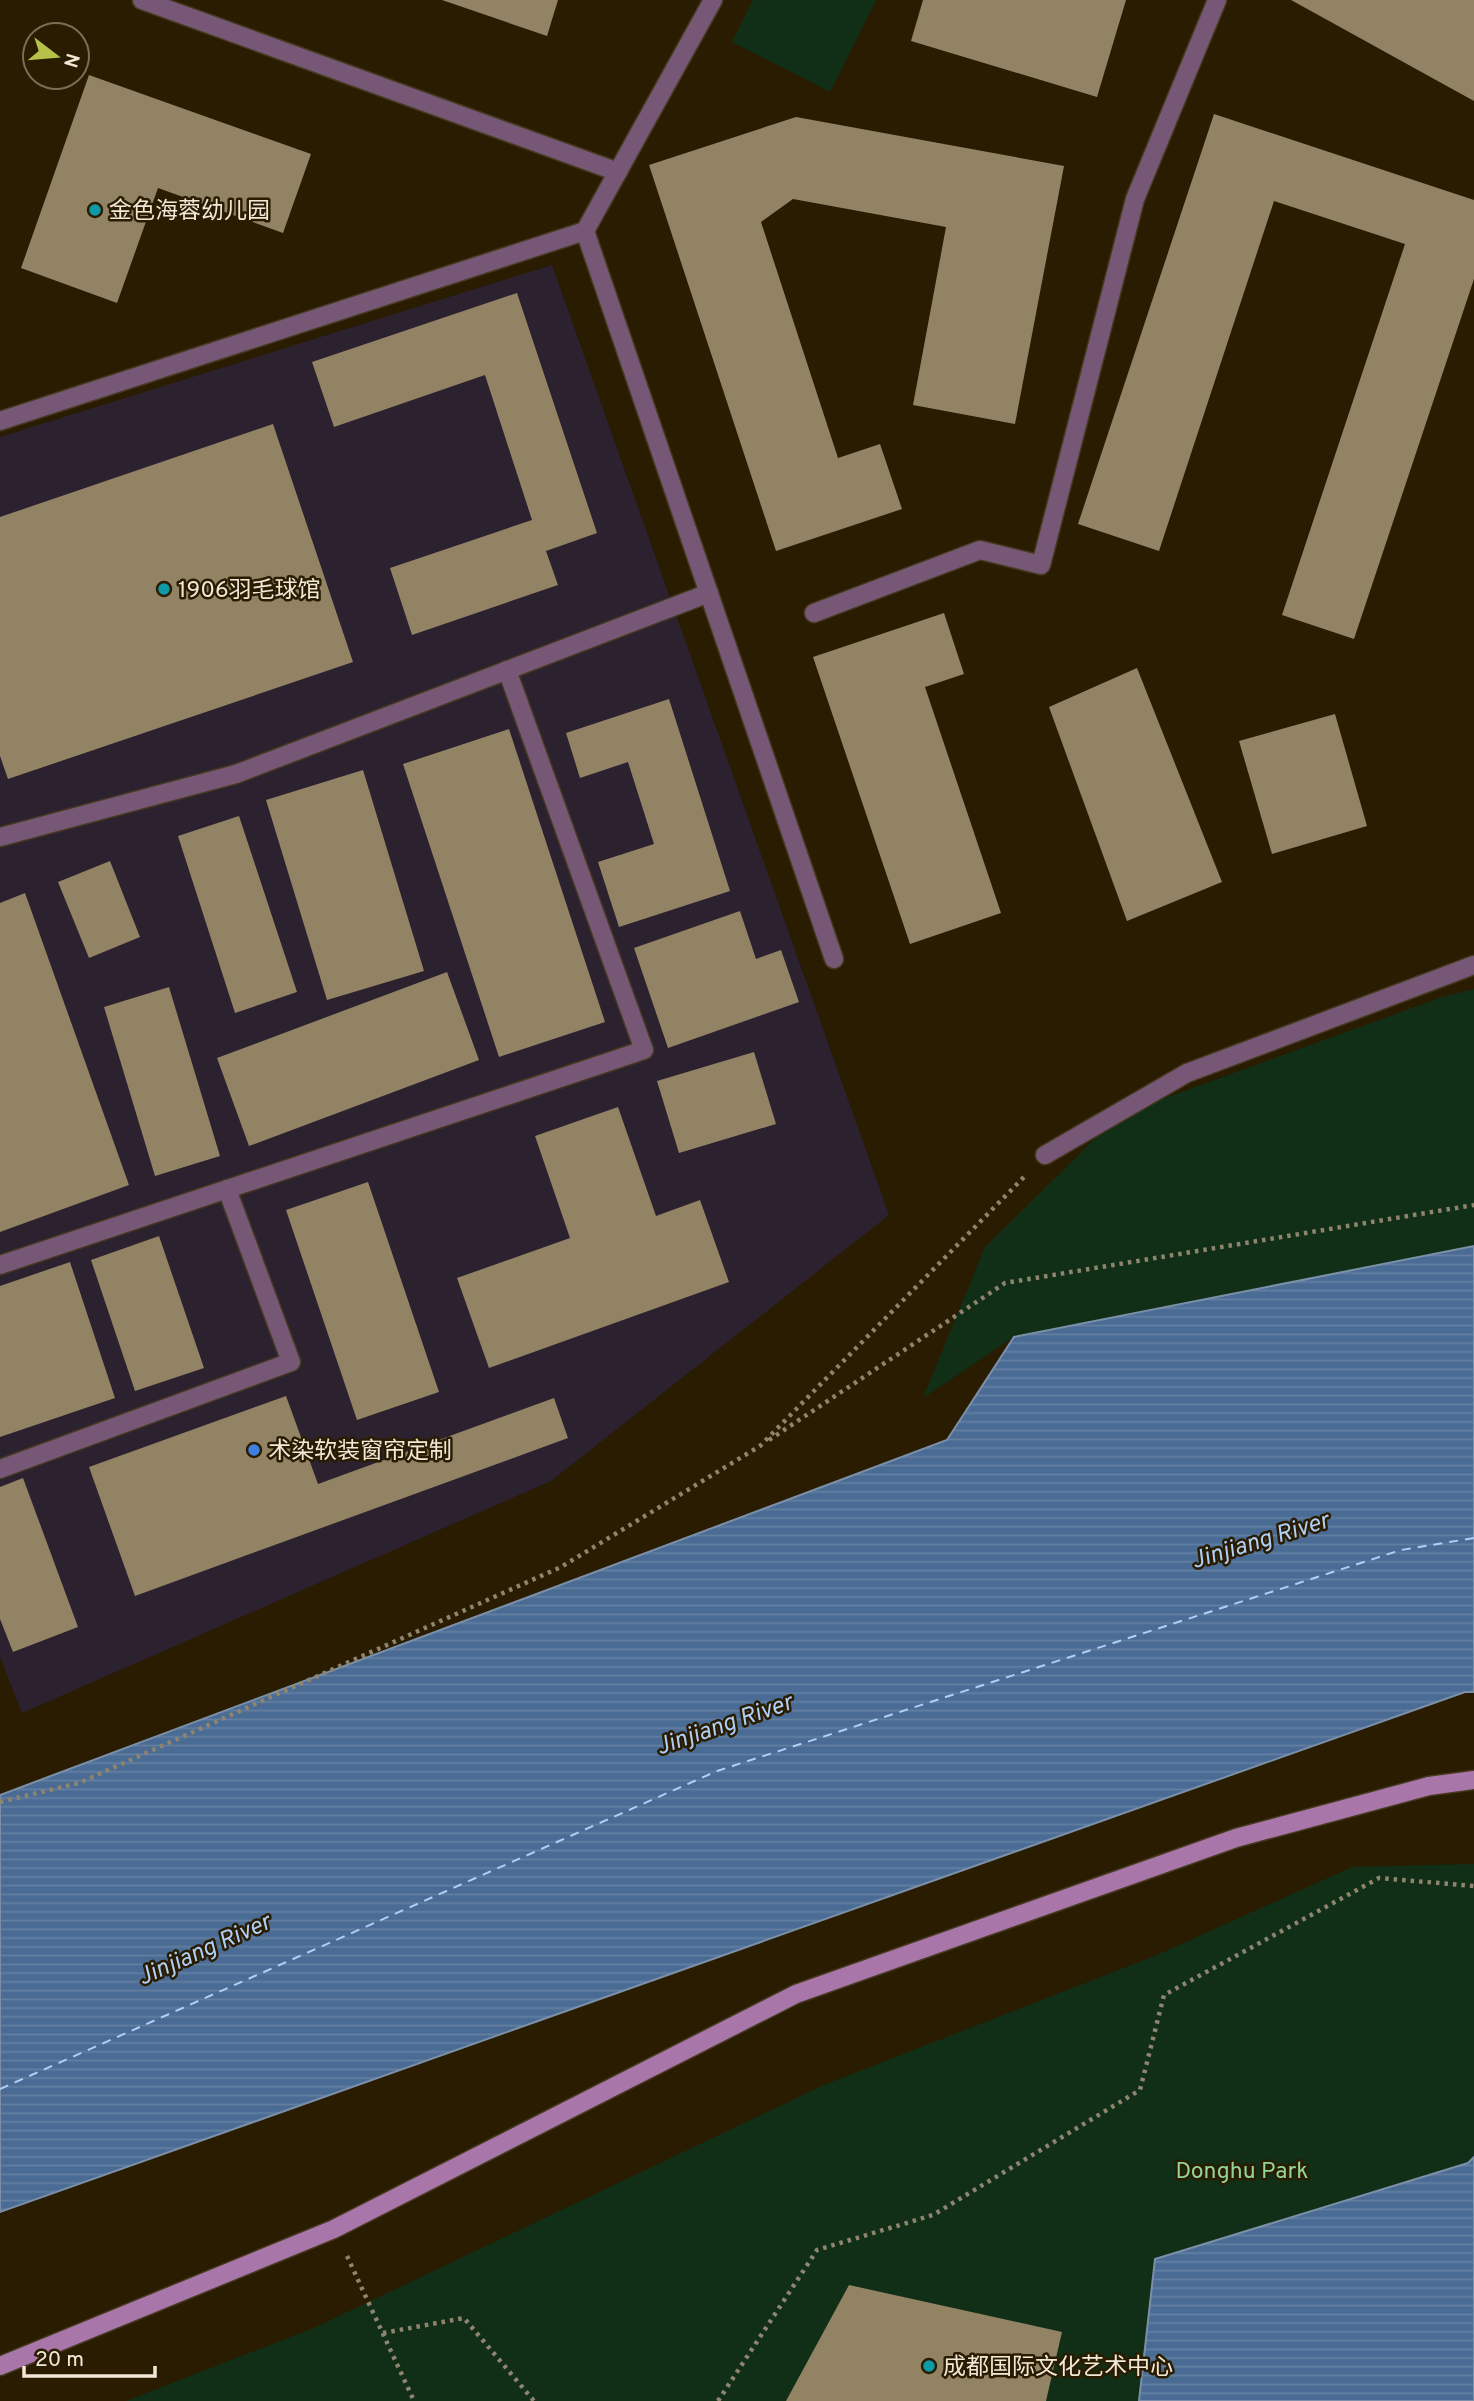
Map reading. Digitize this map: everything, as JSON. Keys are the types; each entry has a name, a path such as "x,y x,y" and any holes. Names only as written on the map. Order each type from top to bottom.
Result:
{"street":[{"path":"142,0 618,172"},
{"path":"0,421 585,231 713,0"},
{"path":"814,613 980,550 1041,565 1135,199 1217,0"},
{"path":"585,231 834,959"},
{"path":"0,837 236,774 709,593"},
{"path":"0,1265 644,1050 508,670"},
{"path":"1045,1155 1187,1073 1474,965"},
{"path":"0,1469 291,1362 227,1189"},
{"path":"0,2366 334,2230 796,1994 1236,1838 1429,1786 1474,1780"}],"path":[{"path":"760,1446 1045,1155"},
{"path":"0,1802 79,1783 561,1567 760,1446 1005,1283 1474,1205"},
{"path":"718,2401 817,2250 933,2216 1140,2090 1164,1995 1378,1878 1474,1886"},
{"path":"334,2230 414,2401"},
{"path":"383,2333 464,2318 534,2401"}],"shaded area":[{"path":"552,265 889,1215 551,1481 22,1713 0,1657 0,437"}],"green space":[{"path":"753,0 876,0 830,92 732,42"},
{"path":"1474,989 1474,1246 1014,1337 923,1398 985,1247 1119,1115 1442,997"},
{"name":"Donghu Park","path":"1474,1864 1474,2401 126,2401 316,2327 824,2085 1157,1955 1352,1867"}],"water":[{"name":"Jinjiang River","path":"1474,1246 1474,1692 1465,1692 0,2212 0,1795 947,1440 1014,1337"},
{"path":"1474,2157 1474,2401 1139,2401 1155,2259 1468,2163"}],"building":[{"path":"442,0 558,0 547,36"},
{"path":"923,0 1126,0 1097,97 911,41"},
{"path":"1291,0 1474,0 1474,101"},
{"name":"金色海蓉幼儿园","path":"91,76 311,154 283,233 158,188 117,303 21,268 83,91 91,91"},
{"path":"1214,114 1474,200 1474,279 1354,639 1282,615 1405,244 1274,201 1159,551 1078,524"},
{"path":"796,117 1064,166 1015,424 913,405 946,227 793,199 761,222 838,458 880,444 902,509 776,551 649,165"},
{"path":"517,293 597,533 546,551 558,585 412,635 390,568 532,520 485,375 334,427 312,362"},
{"name":"1906羽毛球馆","path":"273,424 353,662 8,779 0,756 0,517"},
{"path":"944,613 964,674 925,687 1001,913 910,944 813,657"},
{"path":"1137,668 1222,882 1127,921 1049,707"},
{"path":"669,699 730,891 619,927 598,862 654,844 628,762 580,778 566,733"},
{"path":"1335,714 1367,826 1272,854 1239,741"},
{"path":"509,729 605,1022 499,1057 403,764"},
{"path":"363,770 424,971 327,1000 266,800"},
{"path":"239,816 297,992 235,1013 178,836"},
{"path":"110,861 140,937 89,958 58,882"},
{"path":"25,893 129,1185 0,1232 0,903"},
{"path":"740,911 756,959 781,950 799,1002 668,1048 634,948"},
{"path":"447,972 479,1060 249,1146 217,1058"},
{"path":"169,987 220,1156 155,1176 104,1007"},
{"path":"754,1052 776,1124 679,1153 657,1081"},
{"path":"618,1107 656,1216 700,1200 729,1282 489,1368 457,1278 570,1238 535,1136"},
{"path":"368,1182 439,1392 357,1420 286,1210"},
{"path":"159,1236 204,1368 135,1391 91,1260"},
{"path":"70,1262 115,1398 0,1437 0,1286"},
{"path":"286,1396 318,1484 554,1398 568,1438 135,1596 89,1467"},
{"path":"23,1478 78,1627 13,1652 0,1619 0,1487"},
{"name":"成都国际文化艺术中心","path":"849,2285 1062,2332 1046,2401 786,2401"}],"ferry route":[{"path":"0,2089 717,1771 1401,1550 1474,1538"}],"place":[{"name":"金色海蓉幼儿园","path":"95,210"},
{"name":"1906羽毛球馆","path":"164,589"},
{"name":"术染软装窗帘定制","path":"254,1450"},
{"name":"成都国际文化艺术中心","path":"929,2366"}]}
